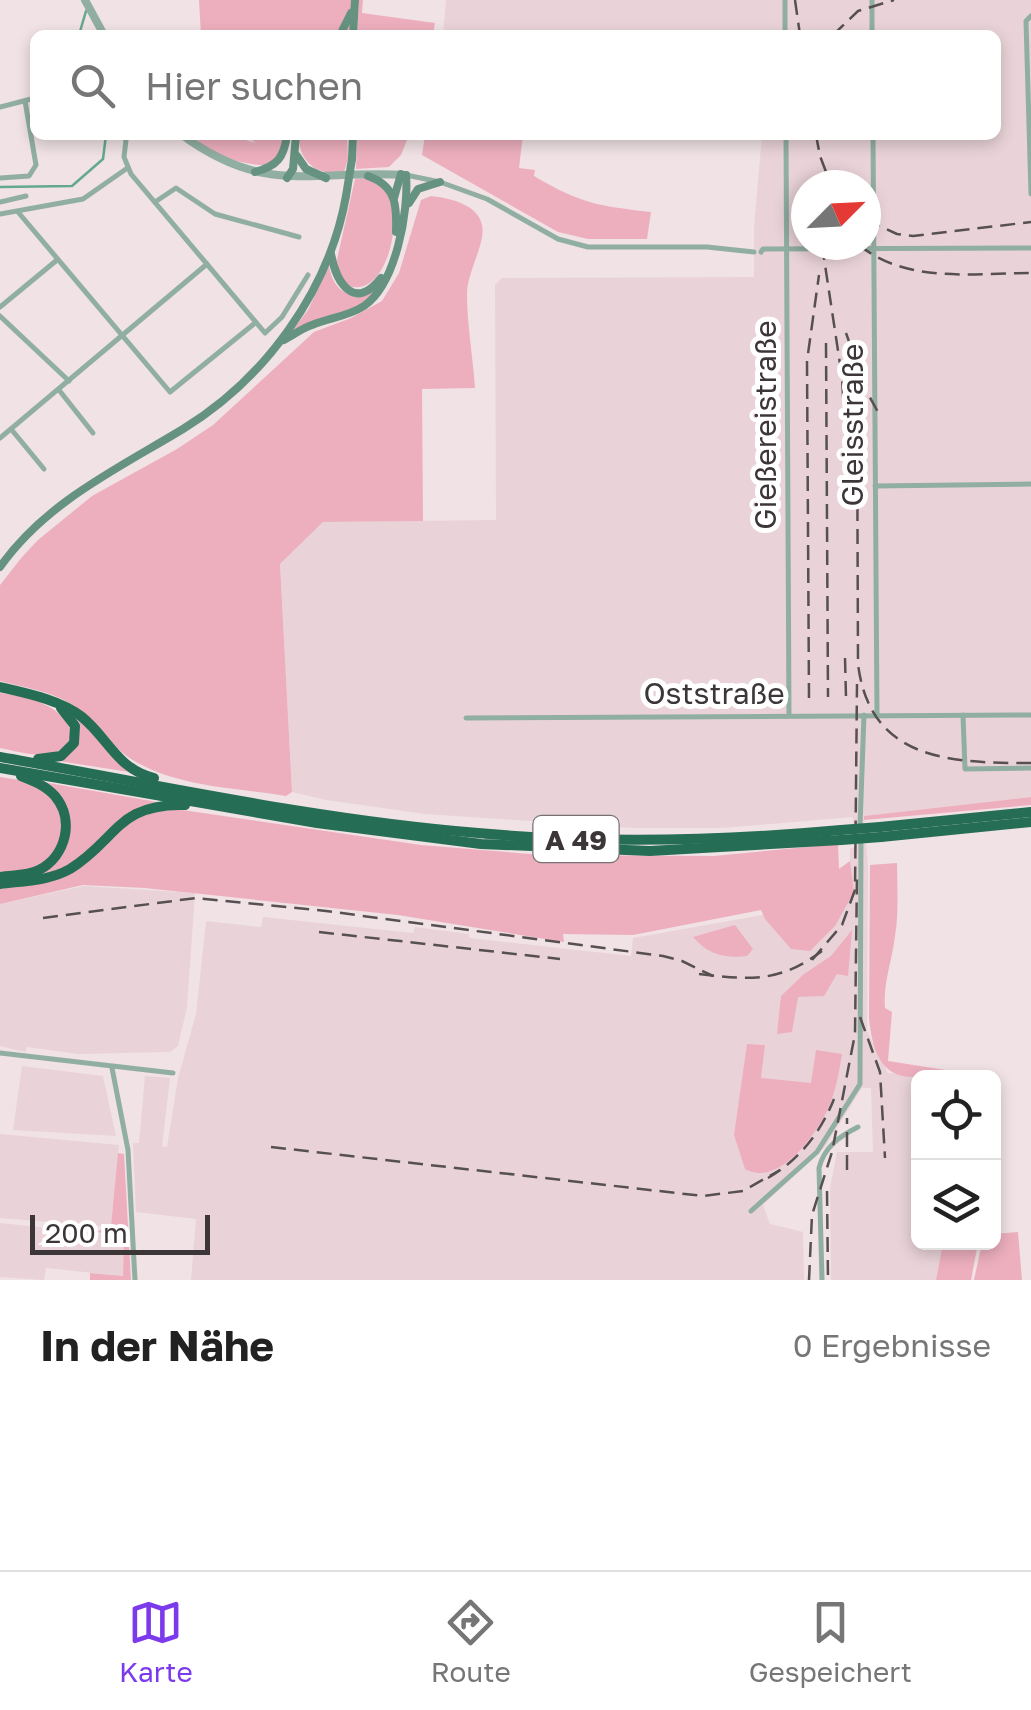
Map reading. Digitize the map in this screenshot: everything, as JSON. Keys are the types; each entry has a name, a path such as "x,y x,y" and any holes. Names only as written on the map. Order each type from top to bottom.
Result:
{"highway":[{"path":"0,687 82,716 122,763 167,786"},
{"path":"17,760 57,758 72,747 75,726 56,704"},
{"name":"A 49","path":"1,764 17,760 407,826 564,839 841,835"},
{"path":"0,880 32,873 47,864 60,850 66,826 62,808 53,794 1,764"},
{"name":"A 49","path":"1,764 401,835 558,849 722,849 841,835 1031,822"},
{"path":"0,880 48,878 66,871 120,822 144,810 171,804 222,806"},
{"name":"A 49","path":"881,832 1031,812"}],"main road":[{"path":"342,30 354,4"},
{"path":"353,30 354,4"},
{"path":"287,140 287,178"},
{"path":"287,178 293,169 296,140"},
{"path":"0,567 45,516 218,405 280,341 317,283 331,251 346,196 353,140"},
{"path":"296,152 306,169 326,178"},
{"path":"254,172 272,166 285,155"},
{"path":"331,251 333,270 343,286 364,292 374,288 388,264 396,234 394,198 403,174"},
{"path":"280,341 305,327 364,306 378,293 392,266 406,207 403,174"},
{"path":"368,176 383,182 394,198"},
{"path":"406,207 418,189 440,182"}],"street":[{"path":"85,0 101,30"},
{"path":"785,0 785,30"},
{"path":"872,0 872,30"},
{"path":"1031,16 1026,21 1031,194"},
{"path":"0,106 30,100"},
{"path":"25,101 30,130"},
{"path":"0,178 29,176 36,164 32,140"},
{"path":"126,140 127,168 265,333 308,275"},
{"path":"190,140 254,172 287,178 403,174 440,182 486,199 558,238 588,247 791,249"},
{"name":"Gießereistraße","path":"786,140 789,715"},
{"name":"Gleisstraße","path":"873,140 873,170"},
{"path":"0,214 83,199 127,168"},
{"path":"155,202 176,188 215,214 299,237"},
{"path":"0,202 26,196"},
{"path":"18,212 170,392 256,323"},
{"path":"881,249 1031,248"},
{"path":"0,307 57,260"},
{"name":"Gleisstraße","path":"874,260 877,715"},
{"path":"0,438 208,264"},
{"path":"0,316 69,380"},
{"path":"58,390 93,433"},
{"path":"11,429 44,469"},
{"path":"875,486 1031,484"},
{"name":"Oststraße","path":"466,718 1031,714"},
{"path":"750,1211 816,1152 860,1084 860,803 864,788 864,715"},
{"path":"963,715 965,769 1031,768"},
{"path":"0,1053 173,1074"},
{"path":"112,1068 128,1150 135,1280"},
{"path":"822,1280 821,1159 836,1140 858,1127"}],"shaded area":[{"path":"199,0 357,0 349,30 201,30"},
{"path":"359,0 363,0 362,13 435,23 434,30 357,30"},
{"path":"446,0 1031,0 1031,797 864,816 868,867 867,1031 888,1073 911,1074 911,1250 942,1250 936,1280 831,1280 830,1188 837,1152 873,1152 871,1088 862,1088 824,1148 763,1205 770,1224 803,1232 804,1280 191,1280 196,1219 136,1212 133,1143 139,1143 145,1076 170,1078 162,1146 167,1147 178,1078 196,1014 206,921 261,927 263,917 413,933 415,927 469,934 469,938 631,956 633,938 842,901 850,893 850,849 855,847 853,817 722,828 633,828 425,814 292,792 280,564 323,522 496,520 495,285 502,278 754,277 762,140 1001,140 1001,30 443,30"},
{"path":"197,140 285,140 281,152 269,165 227,158"},
{"path":"300,140 347,140 344,172 318,170 306,160"},
{"path":"357,140 407,140 401,155 389,167 356,169"},
{"path":"424,140 522,140 519,168 535,170 534,176 578,198 651,212 647,239 588,239 558,232 422,155"},
{"path":"367,178 388,195 394,226 380,272 360,287 346,285 336,264 355,179"},
{"path":"431,196 469,207 482,225 467,294 475,388 422,389 423,521 323,522 280,564 292,792 286,796 171,777 120,751 71,704 41,691 0,681 0,585 22,557 92,496 213,425 314,332 382,301 399,273 421,200"},
{"path":"329,266 335,282 345,292 359,295 376,290 362,304 292,331 308,310"},
{"path":"0,693 34,700 55,710 73,738 49,754 0,748"},
{"path":"68,711 129,772 59,761 76,745"},
{"path":"0,777 25,781 48,793 59,811 61,833 45,861 29,869 0,874"},
{"path":"43,782 157,802 121,818 61,870 38,874 46,869 69,823"},
{"path":"1031,797 1031,805 864,820 864,816"},
{"path":"162,807 421,845 542,855 714,856 838,844 839,869 850,861 854,892 835,926 810,951 791,949 761,910 633,935 563,934 564,942 398,915 145,888 83,885 0,904 0,888 54,880 142,814"},
{"path":"897,863 896,927 885,999 885,1008 892,1012 888,1061 945,1070 911,1070 911,1076 894,1073 874,1047 869,1018 870,865"},
{"path":"84,886 195,893 187,1007 178,1046 170,1052 78,1054 27,1047 25,1052 0,1046 0,904"},
{"path":"735,925 753,949 747,956 717,954 693,937"},
{"path":"852,930 848,976 837,974 824,996 798,997 792,1032 777,1034 781,996 831,956"},
{"path":"747,1044 765,1045 761,1078 811,1083 816,1050 842,1054 828,1109 805,1145 782,1165 758,1173 745,1169 734,1135"},
{"path":"22,1066 103,1076 116,1136 13,1130"},
{"path":"0,1134 119,1145 111,1227 0,1218"},
{"path":"118,1153 124,1154 131,1280 90,1280 90,1273 123,1276 124,1236 95,1232 111,1226"},
{"path":"0,1223 124,1236 123,1276 46,1268 44,1280 0,1277"},
{"path":"1018,1232 1022,1280 974,1280 980,1250 1001,1250 1001,1233"},
{"path":"942,1250 977,1250 971,1280 936,1280"}],"waterway":[{"path":"80,30 86,11"},
{"path":"0,187 72,186 103,159 105,140"}],"railway":[{"path":"795,0 799,30"},
{"path":"838,30 858,11 894,0"},
{"path":"817,140 825,170"},
{"path":"881,227 913,236 1031,222"},
{"path":"881,258 898,266 941,274 1031,273"},
{"path":"824,260 844,413"},
{"path":"809,698 807,361 819,275"},
{"path":"846,333 879,414"},
{"path":"826,343 828,697"},
{"path":"857,391 858,664 866,696 879,721 897,738 920,750 945,758 1031,763"},
{"path":"845,658 846,697"},
{"path":"812,960 842,925 855,890 857,684"},
{"path":"809,1280 812,1215 832,1152 855,1034 857,873"},
{"path":"43,918 196,898 326,911 663,956 713,976"},
{"path":"319,932 560,959"},
{"path":"699,974 764,977 792,969 822,951"},
{"path":"860,1017 880,1072 885,1158"},
{"path":"768,1178 808,1144 834,1099"},
{"path":"847,1118 847,1170"},
{"path":"271,1147 703,1196 743,1191 780,1170"},
{"path":"827,1191 828,1280"}]}
